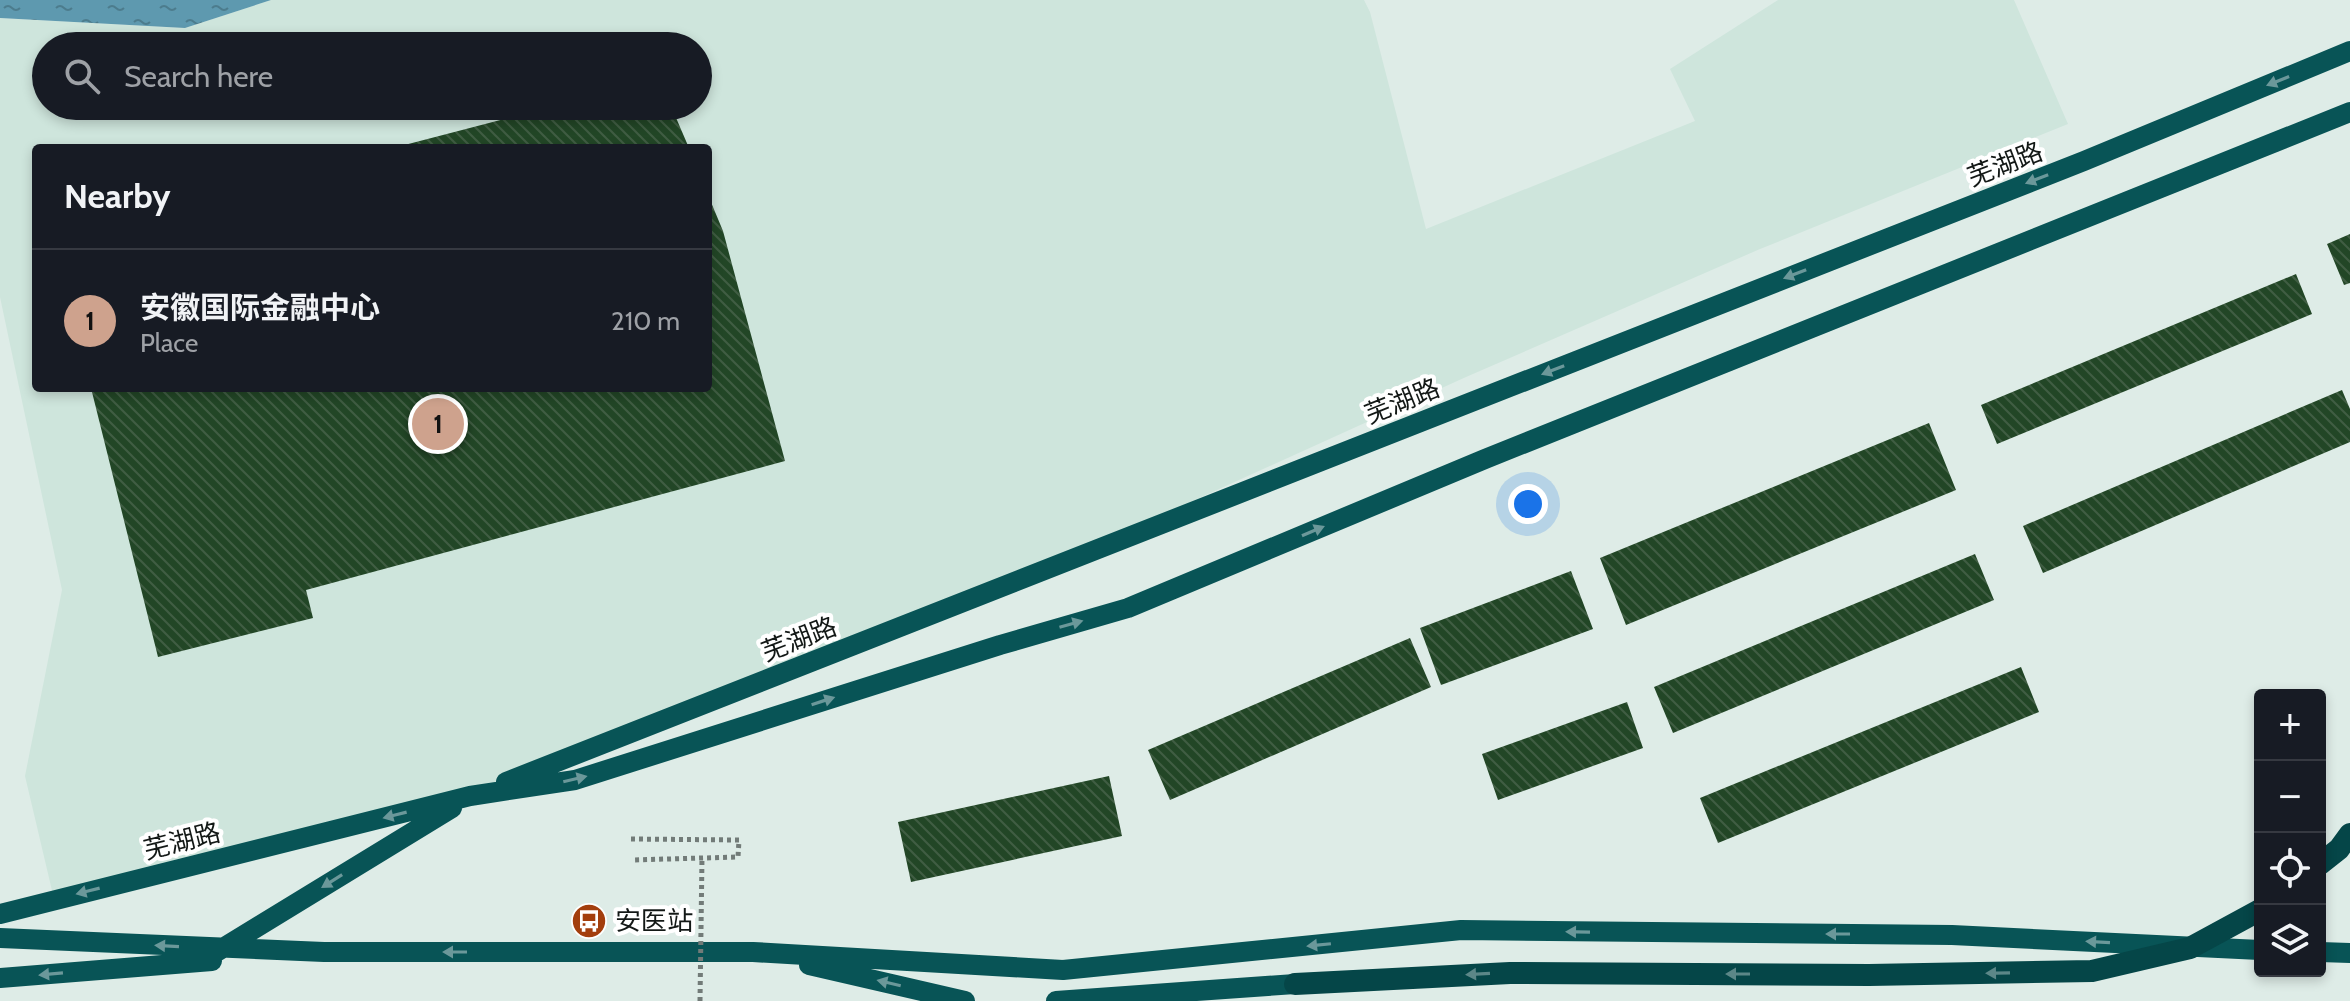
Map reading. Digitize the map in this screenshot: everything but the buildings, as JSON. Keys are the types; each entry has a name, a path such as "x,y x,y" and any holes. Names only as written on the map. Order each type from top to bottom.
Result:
{"highway":[{"path":"2326,859 2350,834"},
{"path":"1295,984 1510,973 1869,975 2092,971 2190,948 2254,913"}],"main road":[{"name":"芜湖路","path":"470,796 2070,167 2350,51"},
{"name":"芜湖路","path":"0,914 470,796 575,780 1000,645 1128,608 1500,453 2350,112"},
{"path":"200,962 470,796"},
{"path":"0,938 324,952 753,952 1063,970 1461,930 1952,935 2254,950"},
{"path":"0,978 324,952"},
{"path":"753,952 965,1001"},
{"path":"2326,952 2350,953"},
{"path":"1056,1001 1295,984"}],"path":[{"path":"631,839 739,840 738,857 632,860"},
{"path":"700,1001 702,857"}],"shaded area":[{"path":"271,0 1364,0 1370,12 1426,229 1695,121 1670,69 1778,0 2014,0 2068,124 1760,249 1466,377 1001,588 470,796 54,899 25,776 62,590 0,297 0,18 185,28"}],"water":[{"path":"0,0 271,0 185,28 0,18"}],"place":[{"name":"安徽国际金融中心","path":"438,424"},
{"name":"安医站","path":"589,921"}]}
